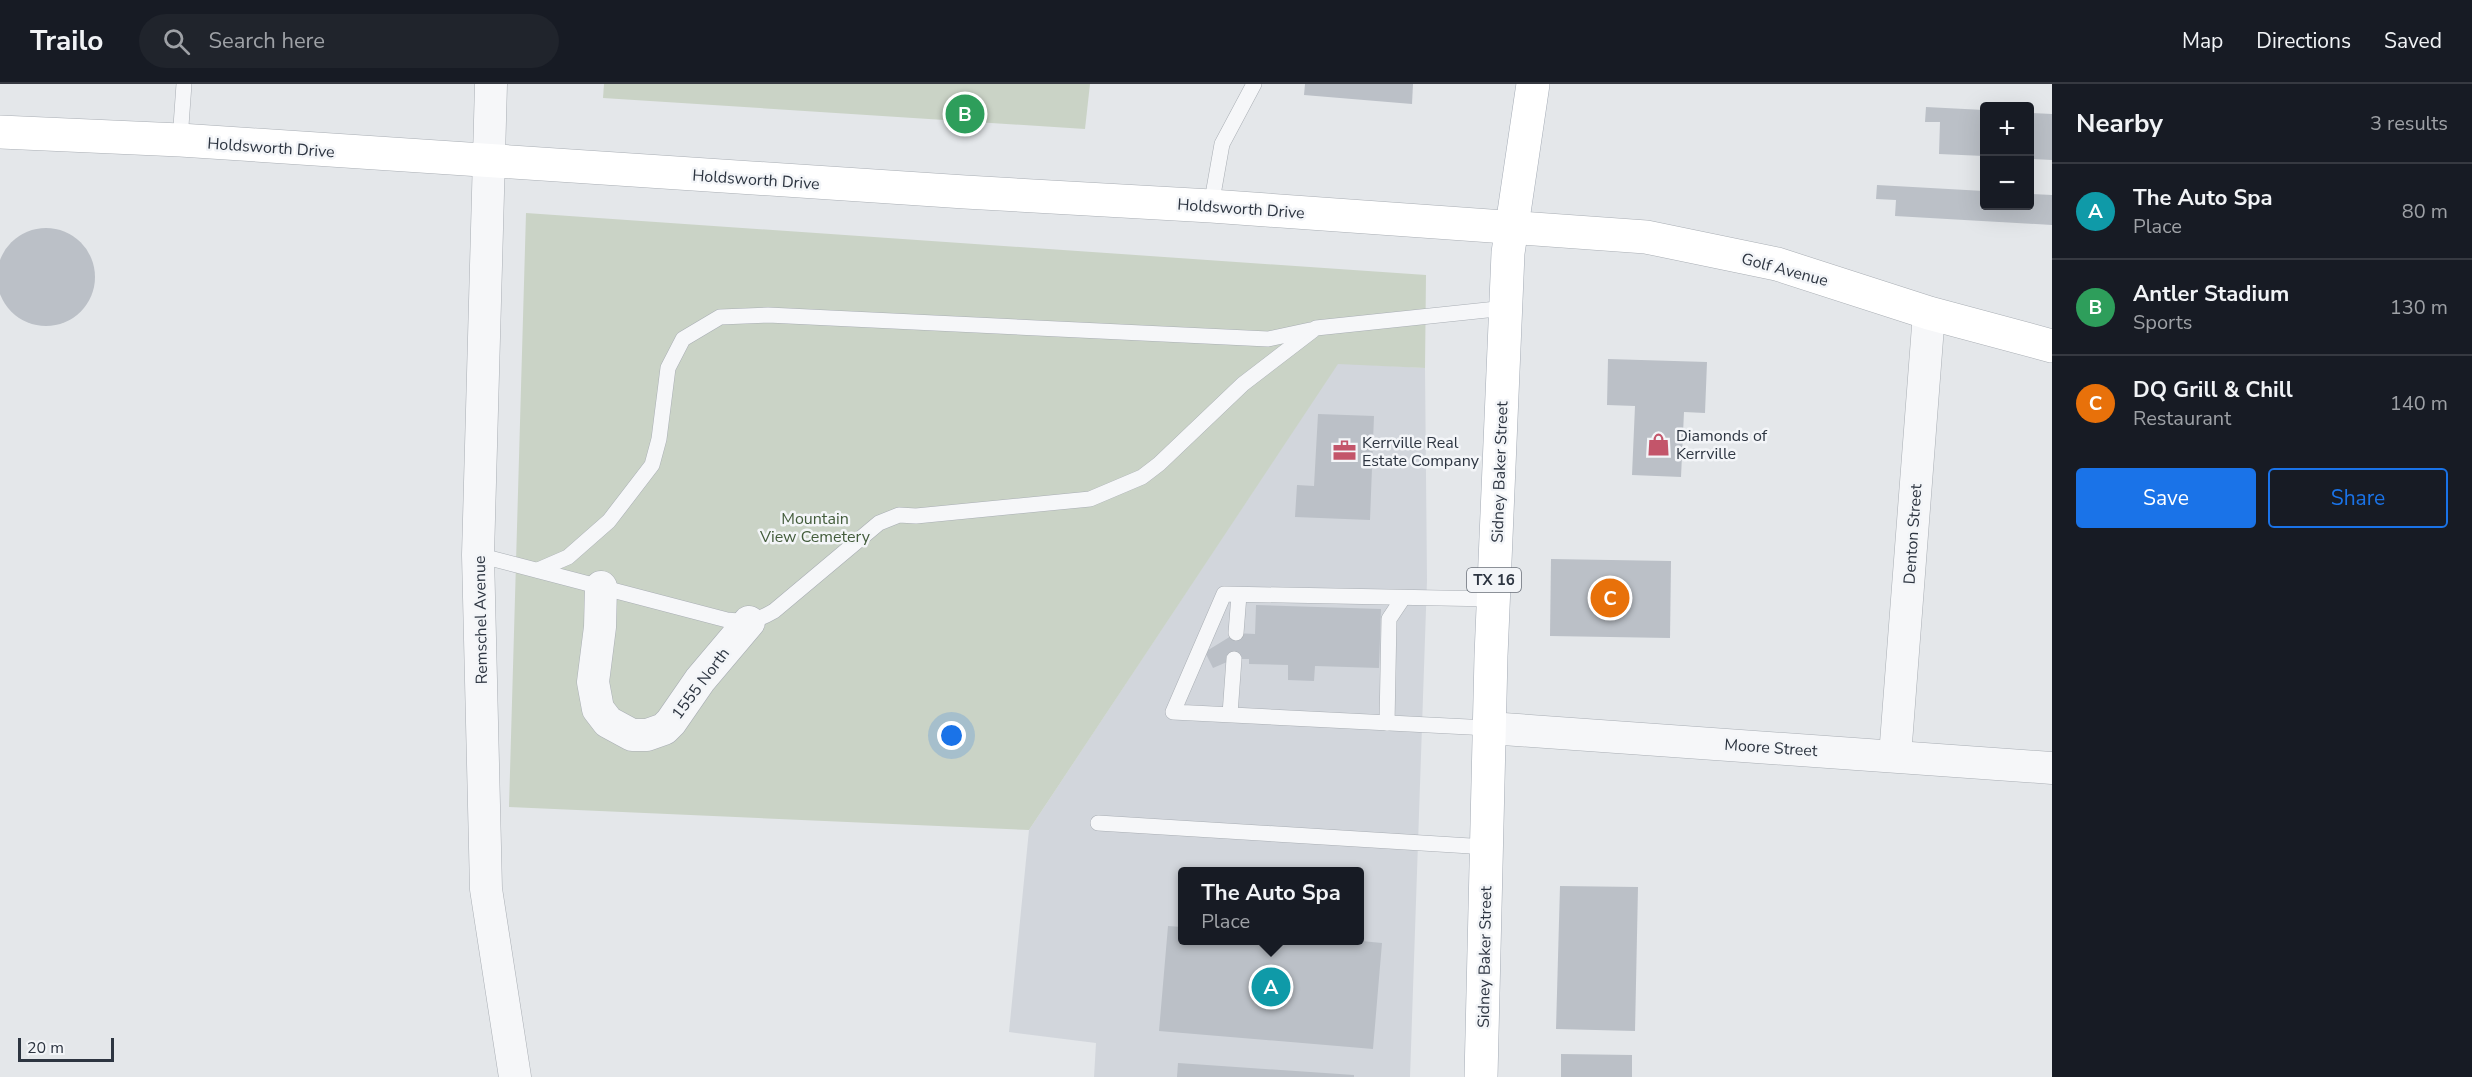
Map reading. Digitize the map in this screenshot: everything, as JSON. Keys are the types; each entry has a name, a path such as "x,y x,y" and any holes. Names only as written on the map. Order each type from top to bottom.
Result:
{"main road":[{"name":"Sidney Baker Street","path":"1481,1077 1493,599 1506,308 1512,227 1533,84"},
{"name":"Holdsworth Drive","path":"0,132 180,140 1512,227"},
{"name":"Golf Avenue","path":"1512,227 1646,237 1777,264 1929,313 2052,346"}],"street":[{"name":"Remschel Avenue","path":"491,84 478,555 486,889 515,1077"},
{"name":"Denton Street","path":"1895,756 1929,313"},
{"name":"1555 North","path":"601,587 600,627 593,682 598,709 608,722 632,735 647,735 664,729 671,723 700,680 749,622"},
{"name":"Moore Street","path":"1490,728 2052,768"}],"lane":[{"path":"180,140 184,84"},
{"path":"1211,206 1222,144 1254,84"},
{"path":"538,570 568,557 609,521 652,465 659,439 668,368 682,339 720,317 768,315 1268,339 1316,328 1506,308"},
{"path":"478,555 727,620 749,622 758,620 774,611 879,523 899,515 916,516 1090,499 1142,477 1159,464 1244,384 1316,328"},
{"path":"1490,728 1173,712 1224,594 1493,599"},
{"path":"1236,633 1239,595"},
{"path":"1387,723 1389,619 1403,598"},
{"path":"1230,714 1234,659"},
{"path":"1098,823 1487,847"}],"shaded area":[{"path":"1338,363 1425,368 1427,580 1410,1077 1094,1077 1096,1043 1009,1032 1029,830"}],"green space":[{"path":"604,84 1090,84 1085,129 603,98"},
{"name":"Mountain View Cemetery","path":"526,213 1426,275 1425,368 1338,364 1029,830 509,807"}],"building":[{"path":"1305,84 1413,84 1412,104 1304,95"},
{"path":"1926,107 1980,110 1980,156 1939,154 1940,122 1925,122"},
{"path":"2034,113 2052,114 2052,160 2034,159"},
{"path":"1877,185 1980,191 1980,210 2034,210 2034,194 2052,195 2052,225 1895,216 1896,200 1876,199"},
{"path":"36,229 56,229 73,236 87,250 94,267 94,287 87,304 73,318 56,325 36,325 19,318 5,304 -1,290 -1,264 5,250 19,236"},
{"name":"Diamonds of Kerrville","path":"1608,359 1707,362 1705,413 1684,412 1681,477 1632,475 1635,406 1607,405"},
{"name":"Kerrville Real Estate Company","path":"1318,414 1374,416 1370,520 1295,517 1297,485 1314,486"},
{"path":"1551,559 1671,561 1670,638 1550,636"},
{"path":"1256,605 1381,609 1379,668 1315,666 1314,681 1288,680 1288,665 1249,664 1249,659 1234,659 1213,668 1205,652 1236,633 1255,634"},
{"path":"1560,886 1638,887 1635,1031 1556,1029"},
{"path":"1168,926 1178,927 1178,945 1364,945 1364,941 1382,943 1373,1049 1159,1031"},
{"path":"1561,1054 1632,1055 1632,1077 1561,1077"},
{"path":"1178,1063 1354,1075 1354,1077 1177,1077"}],"place":[{"name":"Antler Stadium","path":"965,114"},
{"name":"Diamonds of Kerrville","path":"1658,444"},
{"name":"Kerrville Real Estate Company","path":"1344,451"},
{"name":"DQ Grill & Chill","path":"1610,598"},
{"name":"The Auto Spa","path":"1271,987"}]}
